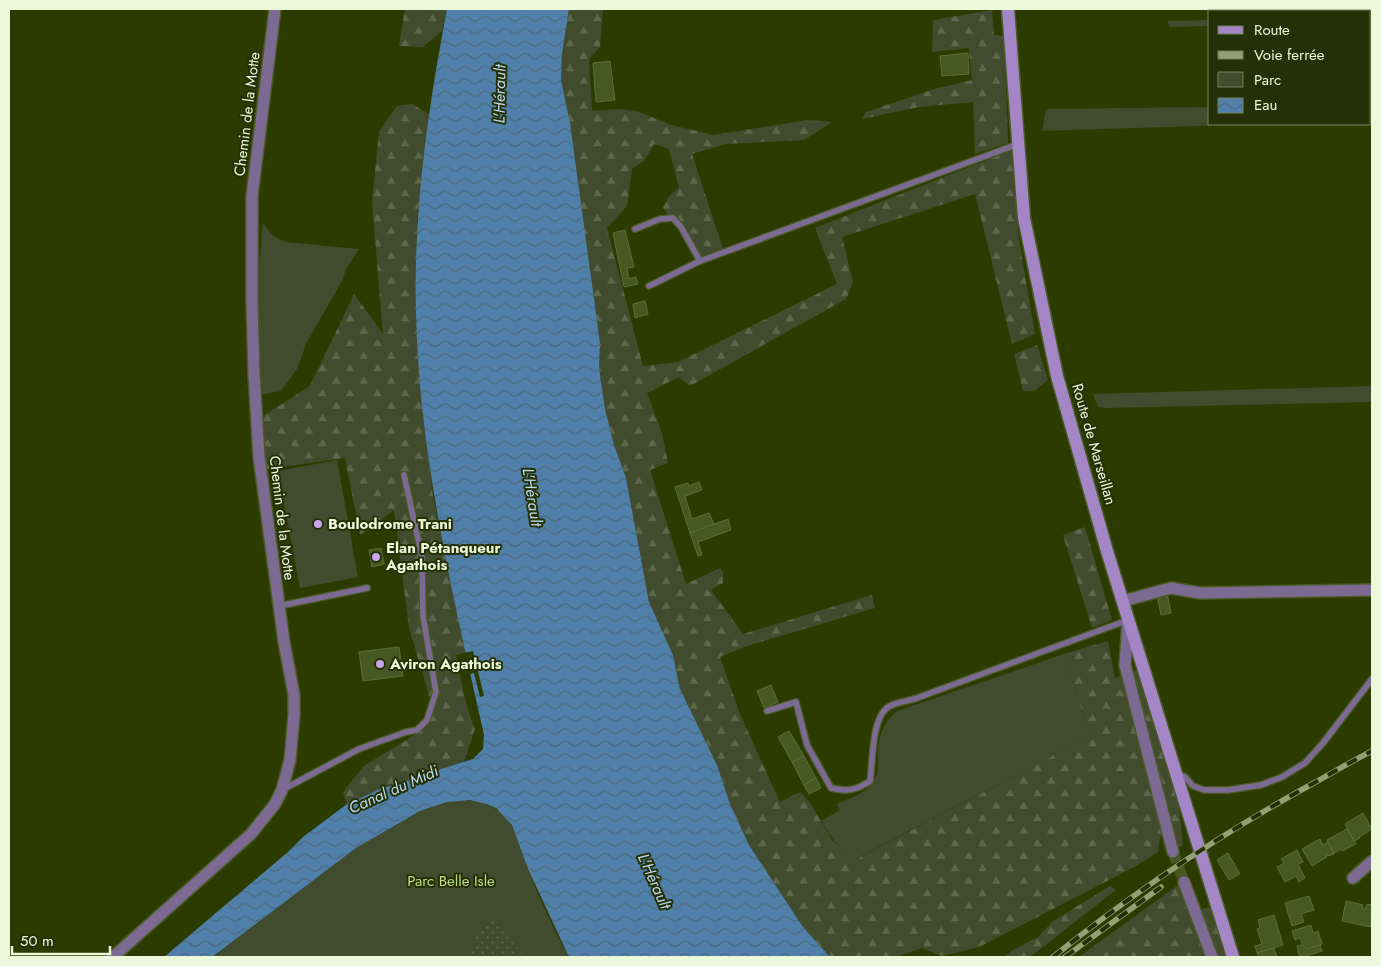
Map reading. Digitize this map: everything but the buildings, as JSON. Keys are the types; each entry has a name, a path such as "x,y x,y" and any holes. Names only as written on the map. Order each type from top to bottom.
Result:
{"main road":[{"name":"Route de Marseillan","path":"1008,9 1024,218 1057,376 1128,620 1233,957"}],"street":[{"name":"Chemin de la Motte","path":"113,957 251,834 265,819 282,790 290,760 294,695 279,606 259,457 254,374 251,227 252,196 275,9"},
{"path":"1123,601 1171,588 1200,593 1372,590"},
{"path":"1128,620 1125,665 1172,852"},
{"path":"1353,878 1372,861"},
{"path":"1184,882 1212,957"}],"lane":[{"path":"649,286 700,261 1018,144"},
{"path":"635,229 660,219 673,218 681,227 700,261"},
{"path":"282,790 360,749 406,732 417,730 427,720 436,692 423,616 422,557 404,475"},
{"path":"279,606 367,588"},
{"path":"767,711 796,702 808,745 831,788 841,791 860,788 870,781 875,735 880,718 888,707 1128,620"},
{"path":"1176,774 1185,777 1193,786 1204,790 1228,790 1261,785 1282,777 1305,763 1323,743 1372,679"}],"green space":[{"path":"405,9 447,9 442,31 423,47 399,46"},
{"path":"569,9 603,9 600,47 589,59 592,111 618,109 637,111 671,125 714,135 807,120 832,122 804,140 726,144 692,154 723,249 694,258 682,233 663,208 669,196 679,188 669,149 654,144 645,160 632,169 627,206 607,228 643,366 678,362 837,284 815,228 1012,150 1019,240 1035,334 1012,344 975,194 842,237 853,282 846,299 690,386 679,377 647,393 662,433 668,463 650,470 686,584 720,568 723,572 723,583 711,590 743,634 872,595 875,608 747,646 720,657 740,714 780,802 800,792 810,803 832,840 855,860 1090,736 1064,654 1108,641 1115,678 1138,669 1179,805 1183,845 1178,848 1160,836 1158,852 1136,866 979,947 942,956 922,948 897,957 830,957 803,927 749,845 730,804 717,765 680,689 673,655 649,602 626,478 614,445 605,409 599,368 600,343 561,80 562,54"},
{"path":"992,10 994,35 1004,36 1008,143 975,154 973,102 919,107 862,119 866,112 934,89 972,80 969,48 932,52 933,20"},
{"path":"1208,20 1208,26 1169,27 1168,21"},
{"path":"412,104 430,115 417,222 416,312 418,360 433,496 466,653 456,655 466,702 475,729 464,762 405,781 347,804 343,792 364,766 426,728 431,702 409,628 394,510 360,535 345,458 267,469 260,418 310,386 354,294 383,334 372,202 379,131 397,106"},
{"path":"1208,107 1208,125 1229,125 1042,131 1046,109"},
{"path":"263,223 272,235 285,242 359,249 346,269 343,279 306,344 297,369 281,391 259,395 258,277"},
{"path":"1037,345 1048,380 1034,391 1023,391 1014,354"},
{"path":"1372,386 1372,402 1106,408 1098,407 1093,394"},
{"name":"Boulodrome Trani","path":"337,460 358,577 300,588 278,471"},
{"path":"1085,527 1112,620 1092,628 1063,535"},
{"path":"1064,654 1090,736 854,860 834,841 821,821 840,810 837,804 859,794 872,784 877,771 880,737 886,723 897,711"},
{"name":"Parc Belle Isle","path":"459,800 489,805 502,813 512,825 542,903 569,957 212,957 356,848 420,811"},
{"path":"1178,885 1188,911 1212,907 1227,957 1079,957"},
{"path":"1110,886 1116,890 1030,957 1004,957 1038,937 1053,921"},
{"path":"491,918 526,957 462,957 478,944 471,936"}],"water":[{"path":"447,9 569,9 562,54 561,80 570,123 600,343 599,368 605,409 614,445 626,478 649,602 673,655 680,689 717,765 730,804 749,845 803,927 830,957 569,957 528,869 512,825 496,808 470,800 447,802 420,811 356,848 212,957 164,957 288,852 303,837 347,804 385,787 394,786 473,759 483,749 484,735 450,578 431,473 424,420 416,313 419,199 428,122"}],"pier":[{"path":"473,651 484,696 480,697 474,673 470,674 469,670 467,670 463,653"}],"tunnel":[{"path":"1173,852 1184,882"}],"railway":[{"path":"1053,957 1147,887 1211,844 1278,803 1372,751"},
{"path":"1065,957 1161,887"}],"place":[{"name":"Boulodrome Trani","path":"318,524"},
{"name":"Elan Pétanqueur Agathois","path":"376,557"},
{"name":"Aviron Agathois","path":"380,664"}],"water label":[{"name":"L'Hérault","path":"499,94"},
{"name":"L'Hérault","path":"533,497"},
{"name":"Canal du Midi","path":"393,789"},
{"name":"L'Hérault","path":"655,881"}]}
